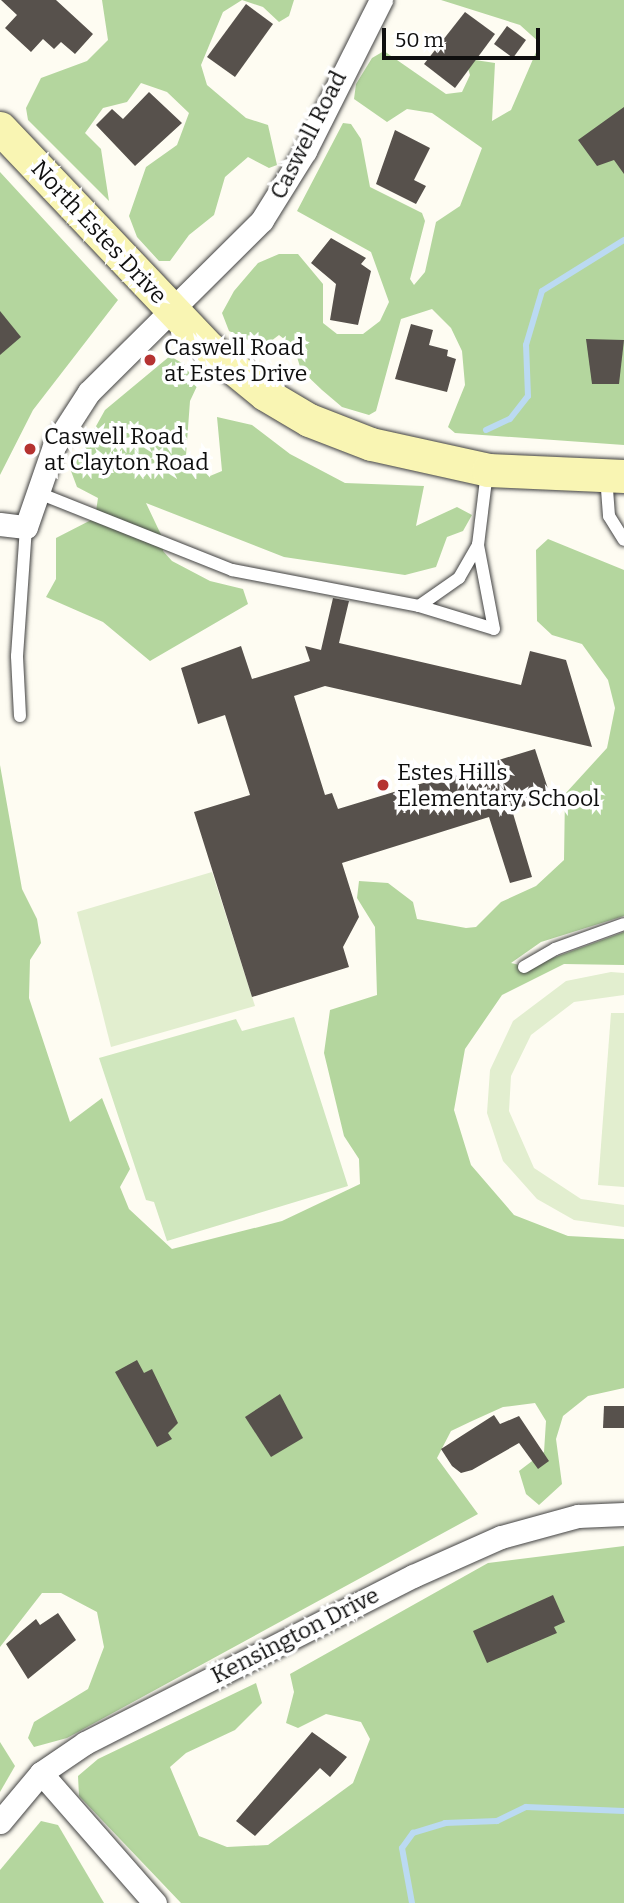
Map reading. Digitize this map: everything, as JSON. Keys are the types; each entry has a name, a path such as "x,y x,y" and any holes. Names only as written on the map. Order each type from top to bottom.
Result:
{"main road":[{"name":"North Estes Drive","path":"0,128 170,308 265,394 309,420 371,444 488,470 615,476"}],"street":[{"name":"Caswell Road","path":"26,527 36,492 73,415 170,308 235,250 285,187 381,0"},
{"path":"0,524 26,527"},
{"name":"Kensington Drive","path":"0,1822 41,1773 85,1743 449,1558 501,1537 578,1516 624,1514"},
{"path":"41,1773 155,1903"}],"lane":[{"path":"36,492 232,569 419,606 494,629 478,545 488,470"},
{"path":"615,476 609,516 624,540"},
{"path":"20,716 19,609 26,527"},
{"path":"419,606 459,578 478,545"},
{"path":"524,967 555,949 624,924"}],"green space":[{"path":"102,0 242,0 223,12 201,65 207,85 246,118 268,125 277,165 269,168 248,157 225,177 214,215 189,235 170,261 159,261 137,237 129,216 146,167 177,145 189,113 167,92 141,83 127,102 103,108 85,133 101,149 109,201 28,120 26,108 41,78 87,61 108,40"},
{"path":"242,0 294,0 289,16 279,22 263,7"},
{"path":"441,0 624,0 624,445 455,433 448,427 465,385 462,351 451,328 432,309 401,319 376,411 369,415 342,407 322,390 301,370 294,347 279,335 263,347 229,331 222,313 234,291 258,263 279,254 298,254 323,284 323,323 337,334 363,334 380,321 389,302 371,252 297,211 343,123 351,124 361,139 370,187 422,213 425,221 410,279 414,285 425,272 436,222 460,206 482,148 432,113 407,109 387,122 354,99 356,84 372,58 384,51 446,94 462,92 470,75 467,65 475,60 495,63 492,121 511,110 540,43 520,25"},
{"path":"0,172 118,300 33,410 0,475"},
{"path":"170,356 187,366 198,384 190,401 186,455 210,476 222,471 217,417 252,425 290,454 345,483 424,486 416,526 457,507 472,515 463,531 447,537 436,567 405,575 284,557 146,503 164,541 163,551 172,561 210,581 243,589 248,604 150,661 103,622 46,597 56,579 56,538 95,518 98,498 77,487 71,471 105,410"},
{"path":"548,539 624,570 624,916 541,942 511,963 528,967 624,932 624,965 564,964 502,995 465,1049 454,1110 471,1165 514,1215 568,1236 624,1239 624,1388 588,1396 563,1416 556,1439 562,1484 539,1505 526,1494 519,1471 544,1452 546,1421 535,1403 503,1407 451,1431 437,1458 478,1514 67,1738 34,1747 28,1738 34,1722 88,1689 104,1647 97,1612 61,1593 42,1593 0,1647 0,765 22,889 37,919 41,943 30,960 29,998 70,1122 102,1098 130,1169 120,1187 129,1209 172,1249 282,1221 360,1184 359,1159 344,1136 324,1053 330,1010 377,995 375,927 357,898 359,881 388,883 413,902 417,919 466,928 476,927 501,902 536,886 564,860 565,794 607,748 615,708 608,680 582,644 552,635 537,621 536,550"},
{"path":"212,872 255,1006 111,1047 77,912"},
{"path":"611,972 624,973 624,995 574,1002 531,1035 511,1076 509,1111 534,1168 581,1199 624,1205 624,1227 574,1220 537,1199 503,1161 487,1113 490,1070 513,1021 566,981"},
{"path":"611,1013 624,1013 624,1187 598,1185"},
{"path":"294,1017 348,1186 167,1241 154,1202 146,1200 99,1058 236,1019 242,1031"},
{"path":"624,1546 624,1903 181,1903 79,1796 78,1776 98,1759 256,1683 262,1703 235,1730 186,1753 170,1767 199,1836 227,1847 268,1845 353,1783 370,1739 361,1722 326,1714 298,1728 286,1723 294,1692 290,1674 488,1563"},
{"path":"0,1742 15,1766 0,1792"},
{"path":"41,1821 58,1825 104,1903 0,1903 0,1870"}],"building":[{"path":"1,0 56,0 93,34 75,54 61,42 54,49 43,39 31,52 5,28 17,15"},
{"path":"246,4 273,24 235,77 207,57"},
{"path":"465,12 495,34 455,88 424,64"},
{"path":"507,26 526,40 513,58 494,44"},
{"path":"149,92 182,123 135,166 96,125 112,109 123,119"},
{"path":"624,107 624,174 614,160 597,166 578,140"},
{"path":"395,130 430,148 414,180 426,186 416,204 376,184"},
{"path":"331,238 366,258 361,264 371,271 358,325 330,320 336,284 311,263"},
{"path":"0,311 21,337 0,355"},
{"path":"411,324 433,330 429,345 448,350 447,356 456,359 447,392 395,379"},
{"path":"586,339 624,340 619,384 592,384"},
{"path":"333,598 349,601 339,643 521,685 530,651 566,660 592,747 325,686 294,696 325,795 332,793 338,809 535,749 551,798 512,810 532,877 510,883 489,817 342,863 359,917 343,947 349,967 252,997 194,812 250,795 225,715 198,724 181,668 241,646 252,679 310,661 305,646 321,650"},
{"path":"137,1360 144,1373 152,1369 178,1423 168,1433 172,1439 157,1447 115,1372"},
{"path":"280,1394 303,1438 271,1457 245,1417"},
{"path":"604,1406 624,1406 624,1428 603,1428"},
{"path":"494,1415 500,1424 519,1416 549,1461 538,1469 519,1443 472,1470 461,1473 452,1466 441,1449"},
{"path":"553,1595 565,1622 554,1627 557,1633 487,1663 473,1631"},
{"path":"58,1613 76,1640 28,1679 6,1644 36,1619 40,1625"},
{"path":"312,1732 347,1757 330,1777 320,1768 255,1836 236,1821"}],"waterway":[{"path":"486,430 510,419 528,396 526,345 542,291 624,240"},
{"path":"412,1903 402,1848 413,1833 445,1823 497,1821 526,1807 624,1811"}],"place":[{"name":"Caswell Road at Estes Drive","path":"150,360"},
{"name":"Caswell Road at Clayton Road","path":"30,449"},
{"name":"Estes Hills Elementary School","path":"383,785"}]}
